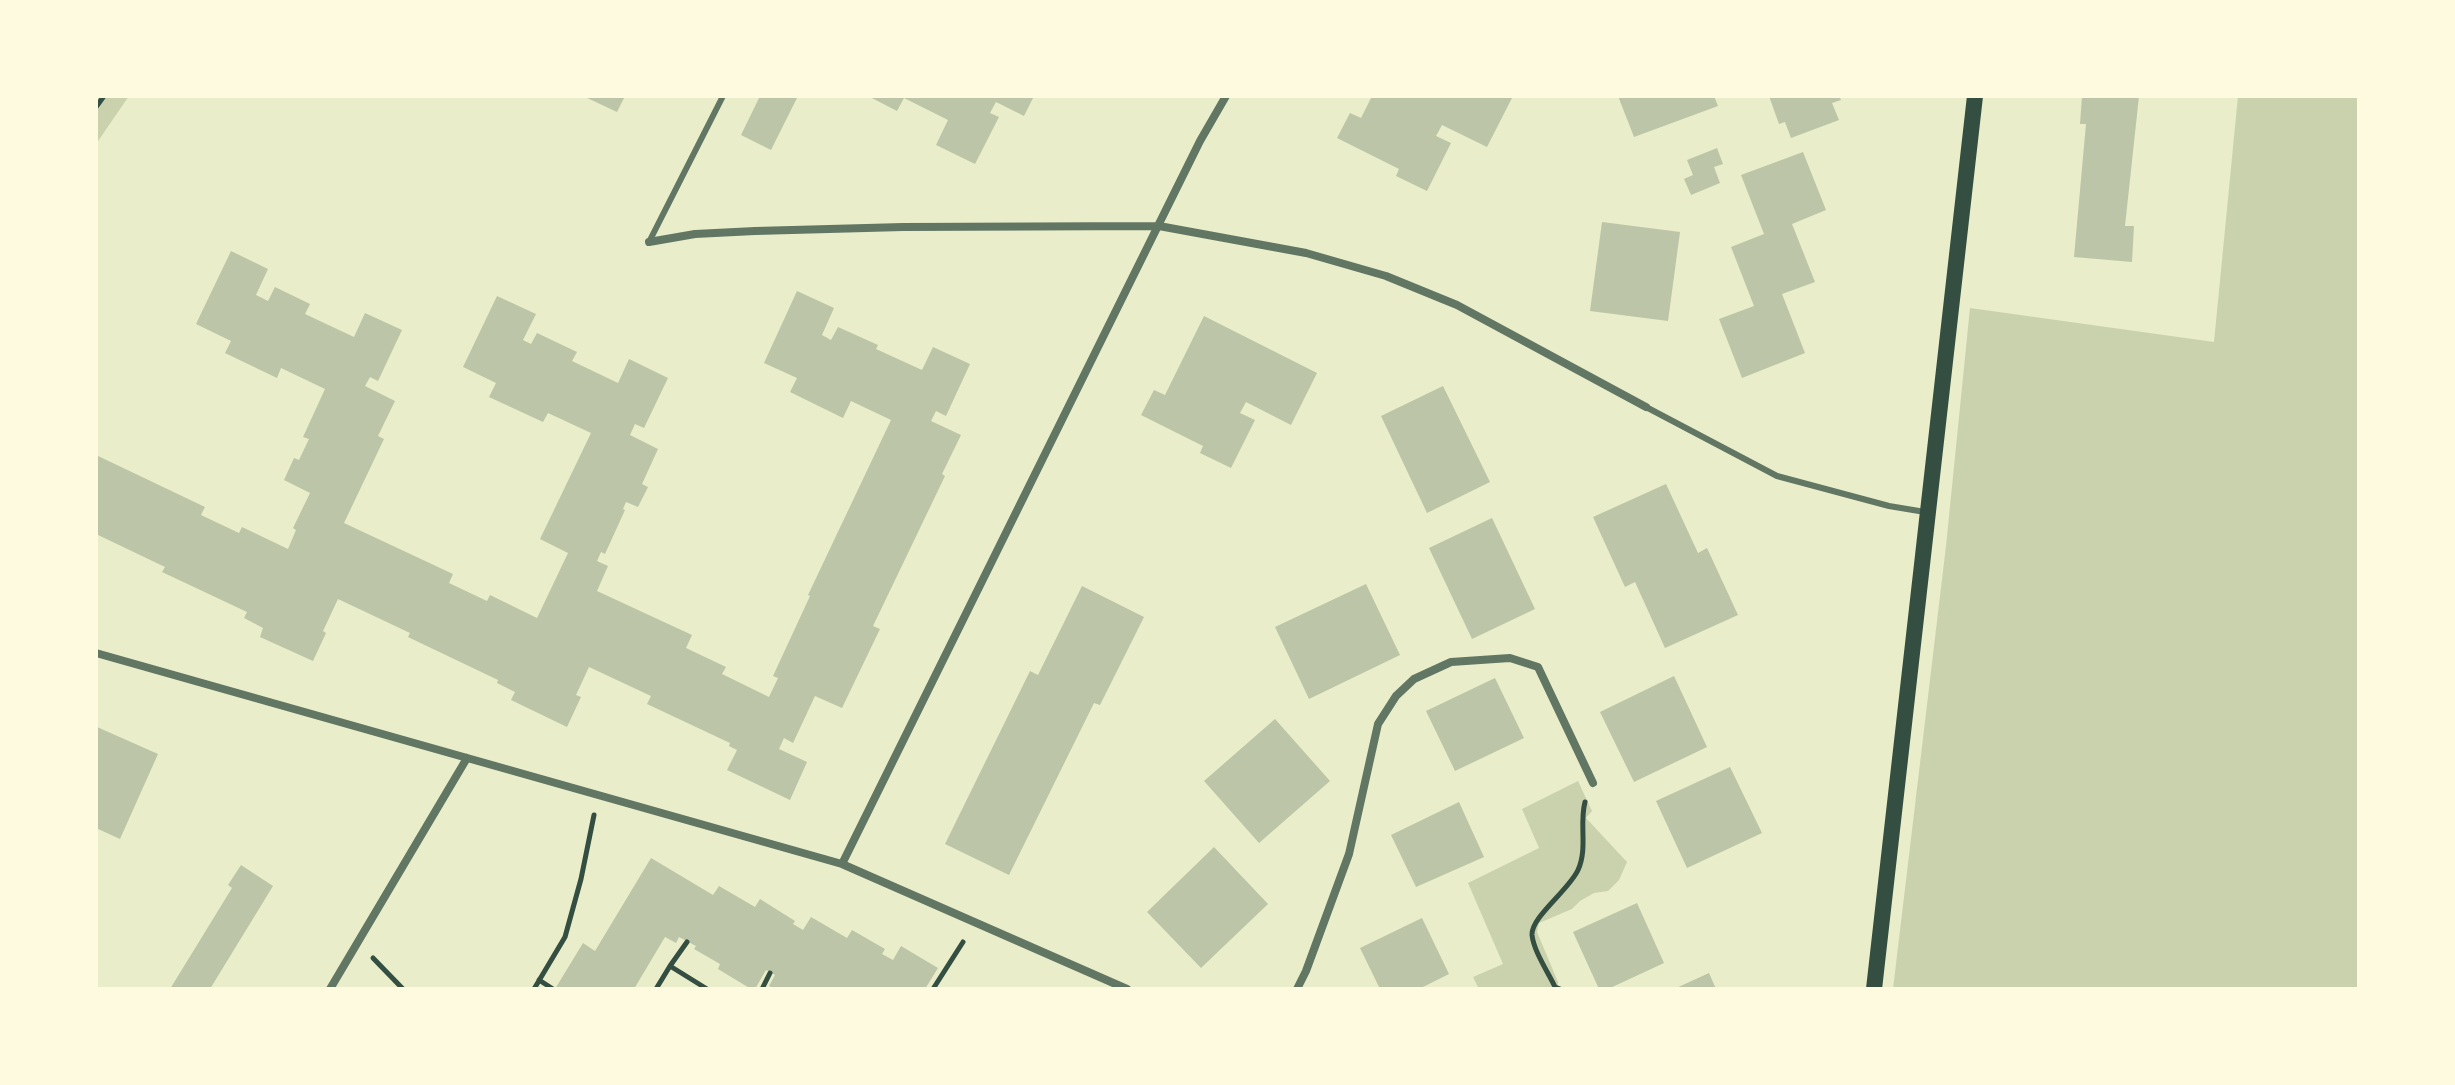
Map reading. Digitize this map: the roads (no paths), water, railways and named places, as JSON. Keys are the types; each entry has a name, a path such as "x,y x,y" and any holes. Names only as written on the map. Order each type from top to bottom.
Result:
{"main road":[{"path":"1874,989 1975,96"}],"street":[{"path":"842,864 1200,141 1226,96"},
{"path":"649,242 695,234 755,231 1159,226 1306,253 1386,276 1457,305 1646,407"},
{"path":"96,653 842,864 1127,989"},
{"path":"1297,989 1349,854 1378,724 1396,696 1414,679 1451,662 1510,658 1538,667 1593,783"},
{"path":"330,989 467,758"}],"lane":[{"path":"649,242 723,96"},
{"path":"1646,407 1777,476 1889,506 1929,513"}]}
